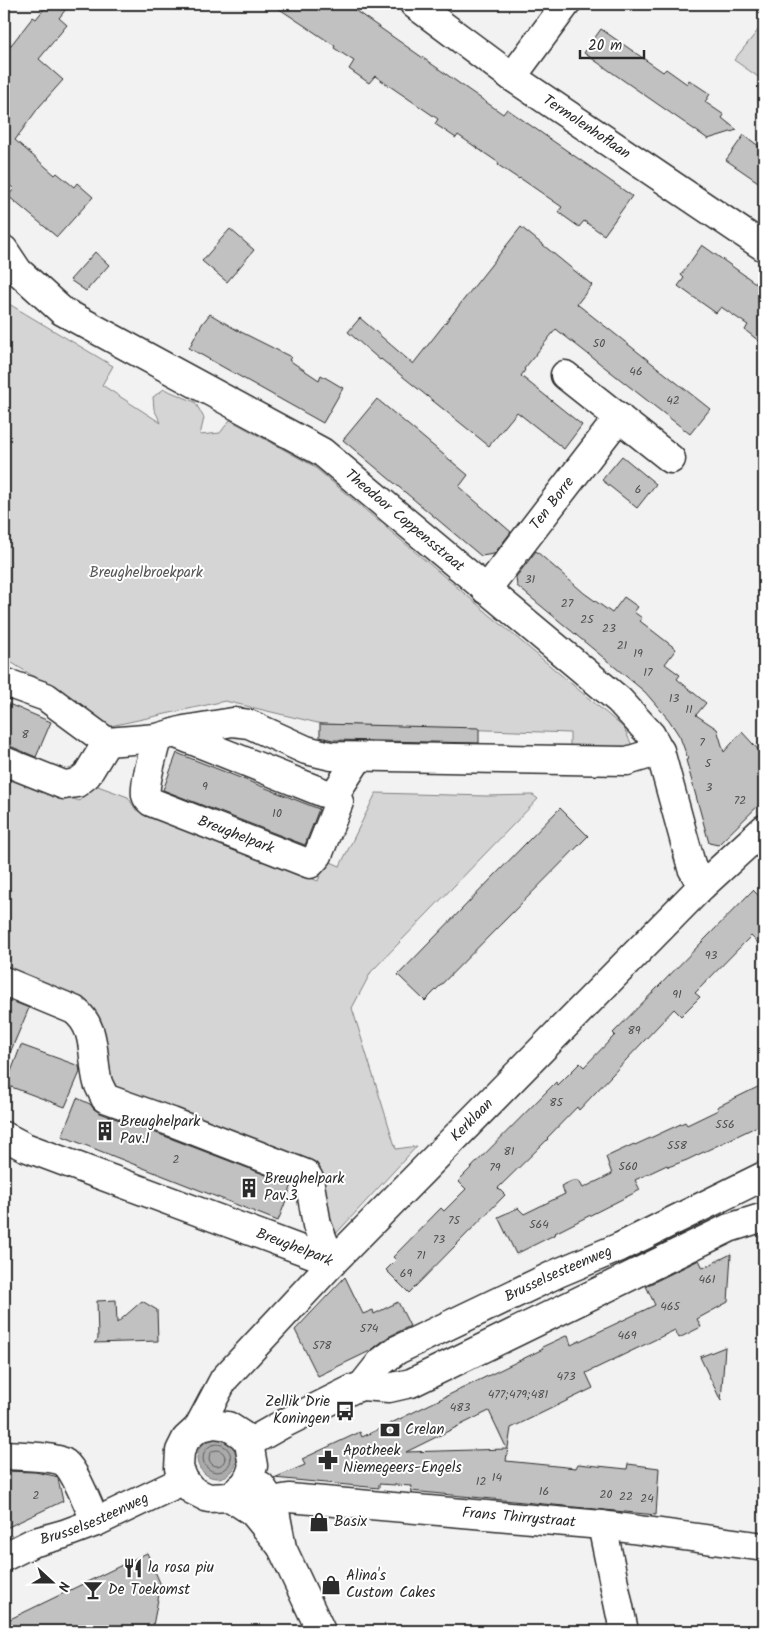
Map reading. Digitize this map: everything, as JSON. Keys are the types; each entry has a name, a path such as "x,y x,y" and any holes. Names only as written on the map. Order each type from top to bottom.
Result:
{"street":[{"name":"Termolenhoflaan","path":"414,4 512,77 764,247"},
{"path":"512,77 566,4"},
{"name":"Theodoor Coppensstraat","path":"4,250 18,271 62,311 322,452 619,700 651,735 660,751 692,868 702,886"},
{"path":"565,374 671,459"},
{"name":"Ten Borre","path":"486,590 619,417"},
{"path":"4,682 46,697 107,742 165,735 233,722 249,724 306,750 331,756 627,762 660,751"},
{"path":"165,735 324,793 335,794"},
{"name":"Breughelpark","path":"165,735 149,774 146,794 151,802 310,864 318,855 339,802 335,794 358,757"},
{"path":"4,761 64,785 77,783 87,775 107,742"},
{"name":"Kerklaan","path":"198,1428 224,1379 332,1263 702,886 764,829"},
{"name":"Breughelpark","path":"4,981 74,1010 81,1015 90,1029 98,1083 105,1098 306,1174 309,1179 317,1225 332,1263"},
{"name":"Breughelpark","path":"4,1136 25,1147 314,1254 332,1263"},
{"name":"Brusselsesteenweg","path":"250,1443 281,1425 362,1386 381,1362 397,1350 558,1273 620,1246 764,1176"},
{"name":"Brusselsesteenweg","path":"362,1386 389,1388 410,1383 730,1228 764,1217"},
{"path":"230,1497 245,1484 250,1475 253,1466 250,1443 228,1426 214,1424 198,1428 186,1439 180,1452 179,1468 184,1480 192,1490 208,1498 230,1497 253,1512 282,1548 321,1631"},
{"path":"4,1455 55,1459 64,1463 72,1471 96,1522"},
{"path":"250,1475 271,1501 275,1511 282,1548"},
{"name":"Brusselsesteenweg","path":"4,1557 32,1543 96,1522 184,1480"},
{"name":"Frans Thirrystraat","path":"271,1501 289,1498 602,1525 764,1546"},
{"path":"602,1525 624,1631"}],"green space":[{"path":"764,23 764,81 734,60"},
{"name":"Breughelbroekpark","path":"4,301 113,366 102,385 161,423 154,409 153,397 164,389 195,402 204,418 200,435 220,433 230,420 312,465 624,728 636,754 570,750 570,733 322,724 225,701 97,729 70,699 4,658 4,644 8,634 4,631"},
{"path":"4,772 79,801 95,785 128,797 136,810 318,881 326,860 340,866 376,793 487,796 533,795 538,799 371,972 352,1008 396,1149 417,1146 331,1239 317,1168 112,1089 106,1074 107,1048 99,1024 4,971"}],"water":[{"path":"217,1438 231,1444 237,1458 231,1472 217,1478 203,1472 197,1458 203,1444"}],"building":[{"path":"48,4 70,4 59,18 67,25 39,59 63,80 39,107 15,140 55,175 57,173 74,187 77,183 93,197 57,237 8,196 14,189 4,180 4,54 33,17 36,19"},
{"path":"272,4 346,4 503,114 507,109 632,196 604,235 584,221 579,227 558,212 562,207 498,165 499,163 458,135 456,138 435,124 438,119 375,76 369,83 349,69 354,61"},
{"path":"601,29 663,72 666,69 687,84 689,80 710,94 705,102 724,115 722,118 737,130 708,139 584,53"},
{"path":"744,135 764,150 764,186 726,160"},
{"path":"521,227 592,285 577,304 710,409 690,434 556,329 524,369 521,376 582,425 564,449 517,412 489,446 380,360 348,332 360,318 413,364"},
{"path":"230,229 254,250 227,282 202,261"},
{"path":"702,245 764,289 764,345 745,330 748,325 721,307 716,313 678,286 684,278 681,275"},
{"path":"95,252 109,265 86,291 70,280"},
{"path":"210,314 235,329 291,357 289,360 319,380 321,375 343,388 323,423 189,348 202,324"},
{"path":"377,399 468,475 459,487 511,532 494,554 481,556 343,440"},
{"path":"622,456 656,484 637,508 602,480"},
{"path":"536,551 584,593 612,613 624,597 638,607 634,612 642,618 640,621 676,649 665,664 680,675 677,679 706,703 696,715 717,729 724,752 742,732 764,756 764,800 718,845 709,843 686,760 688,759 680,737 669,720 645,692 517,586 516,577"},
{"path":"4,702 51,722 36,757 10,746 4,746"},
{"path":"320,724 479,728 479,743 333,740 320,737"},
{"path":"177,753 319,809 305,845 163,790"},
{"path":"560,808 588,836 425,1001 398,975"},
{"path":"753,890 764,901 764,949 751,936 695,993 700,997 681,1016 674,1009 579,1110 577,1107 548,1139 498,1188 505,1195 409,1293 386,1270 396,1260 393,1257 441,1208 444,1211 466,1189 458,1181 556,1082 558,1085 580,1063 584,1067 615,1035 613,1033"},
{"path":"4,998 29,1008 4,1067"},
{"path":"21,1045 79,1066 80,1072 65,1107 6,1085"},
{"path":"764,1084 764,1123 687,1160 668,1167 667,1165 635,1180 640,1190 516,1254 498,1217 518,1208 524,1214 565,1194 561,1186 572,1181 579,1181 583,1188 612,1174 606,1157 685,1122 687,1125 718,1110 717,1107"},
{"path":"77,1098 90,1104 100,1113 292,1185 278,1221 62,1136"},
{"path":"731,1254 728,1302 697,1319 701,1327 679,1338 675,1330 586,1373 593,1388 511,1428 506,1461 576,1468 578,1464 627,1469 628,1464 659,1468 656,1515 411,1491 412,1486 379,1484 379,1488 274,1478 305,1465 302,1459 360,1432 362,1437 568,1335 571,1345 655,1305 646,1286 699,1260 703,1268","holes":["489,1411 507,1449 406,1452"]},
{"path":"345,1277 363,1314 373,1310 374,1314 398,1302 410,1326 388,1337 370,1351 318,1376 295,1330"},
{"path":"116,1300 117,1323 142,1301 157,1310 158,1341 94,1343 98,1339 97,1301"},
{"path":"725,1347 721,1401 700,1357"},
{"path":"4,1471 35,1472 55,1476 58,1479 63,1501 4,1529"},
{"path":"147,1553 164,1592 159,1594 152,1631 4,1631 4,1622"}],"place":[{"name":"Breughelpark Pav.1","path":"105,1131"},
{"name":"Breughelpark Pav.3","path":"249,1188"},
{"name":"Zellik Drie Koningen","path":"345,1411"},
{"name":"Crelan","path":"390,1430"},
{"name":"Apotheek Niemegeers-Engels","path":"328,1460"},
{"name":"Basix","path":"319,1522"},
{"name":"la rosa piu","path":"133,1568"},
{"name":"Alina's Custom Cakes","path":"331,1585"},
{"name":"De Toekomst","path":"93,1590"}]}
